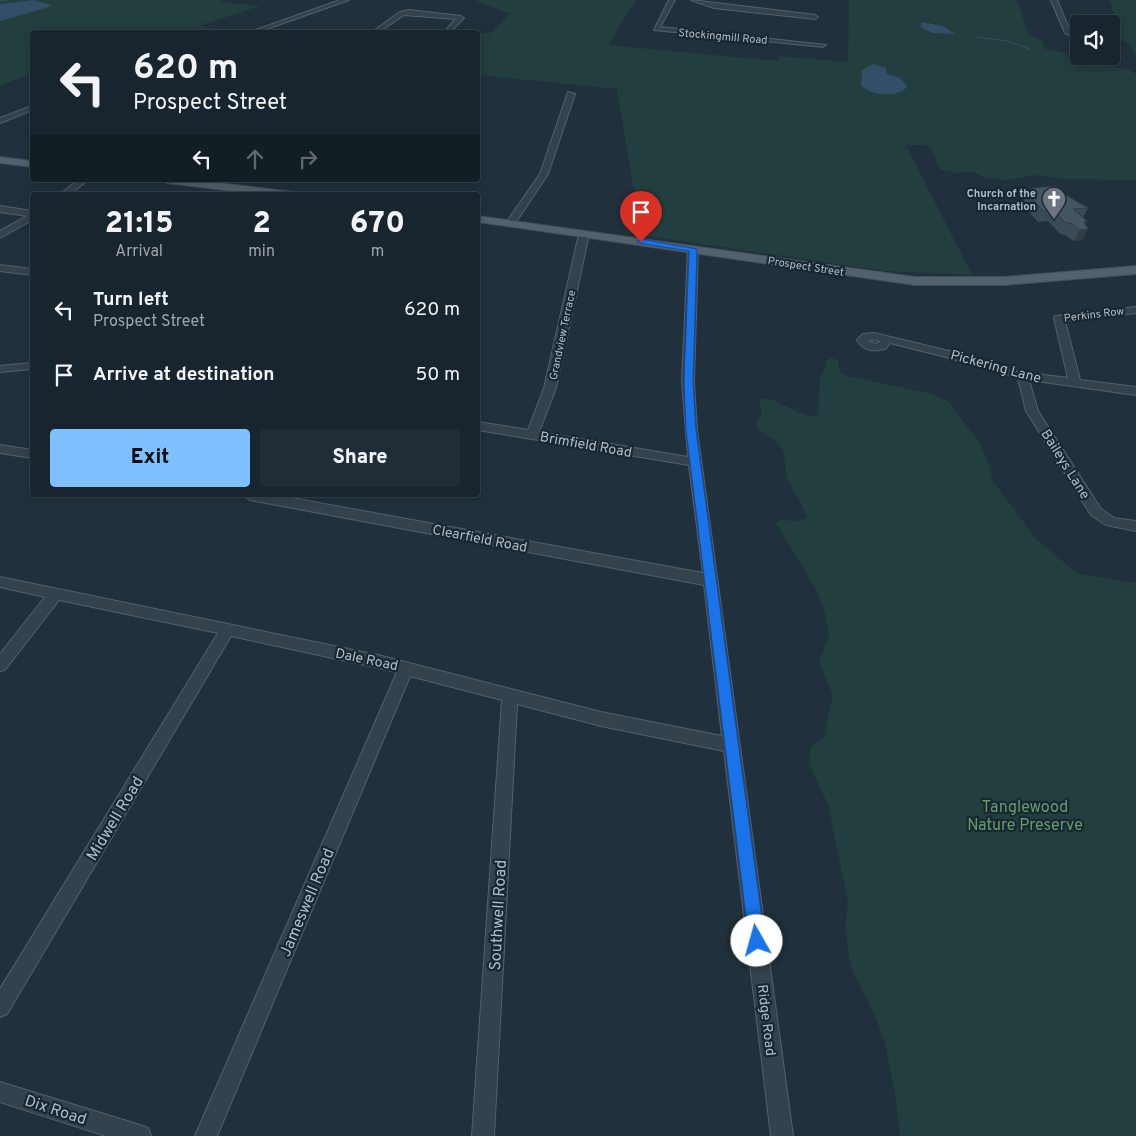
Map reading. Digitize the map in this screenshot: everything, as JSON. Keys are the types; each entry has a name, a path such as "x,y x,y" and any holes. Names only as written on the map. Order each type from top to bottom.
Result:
{"main road":[{"path":"0,160 30,164"},
{"path":"181,182 252,192"},
{"name":"Prospect Street","path":"480,219 925,282 1004,281 1136,270"}],"street":[{"path":"259,30 346,0"},
{"name":"Stockingmill Road","path":"672,0 656,29 823,45"},
{"path":"694,0 714,6 815,16"},
{"path":"1054,0 1067,32 1070,34"},
{"path":"378,30 402,13 409,12 461,18 449,30"},
{"path":"510,224 544,174 571,94"},
{"path":"0,122 30,110"},
{"path":"67,192 81,182"},
{"path":"0,210 30,215"},
{"path":"0,235 30,216"},
{"name":"Grandview Terrace","path":"532,435 550,388 584,234"},
{"name":"Ridge Road","path":"693,249 688,382 695,462 782,1136"},
{"path":"0,268 30,272"},
{"name":"Perkins Row","path":"1075,383 1059,318 1136,310"},
{"name":"Pickering Lane","path":"886,339 949,354 1023,376 1136,391"},
{"path":"0,368 30,366"},
{"name":"Baileys Lane","path":"1023,376 1026,398 1032,411 1096,512 1111,522 1136,526"},
{"name":"Brimfield Road","path":"480,426 695,462"},
{"path":"0,449 30,454"},
{"name":"Clearfield Road","path":"261,497 709,580"},
{"name":"Dale Road","path":"0,582 406,668 628,725 732,745"},
{"path":"0,664 56,593"},
{"name":"Midwell Road","path":"0,1007 228,629"},
{"name":"Jameswell Road","path":"206,1136 406,668"},
{"name":"Southwell Road","path":"484,1136 510,694"},
{"name":"Dix Road","path":"0,1092 140,1136"}],"green space":[{"path":"0,0 222,0 219,2 261,6 201,25 220,30 30,30 30,75 0,85"},
{"path":"478,0 636,0 608,45 778,61 779,56 848,62 849,0 1017,0 1028,33 1042,41 1045,49 1070,54 1070,65 1099,65 1130,70 1136,74 1136,180 1063,179 1034,175 1009,180 987,178 972,172 955,173 939,169 932,149 927,145 906,145 972,275 885,271 641,235 617,89 480,75 480,35 482,33 491,33 510,13 476,2"},
{"path":"1109,0 1136,0 1136,55 1128,43 1120,39 1120,15 1115,15"},
{"name":"Tanglewood Nature Preserve","path":"831,357 838,361 840,372 846,376 933,394 949,402 979,442 990,467 992,480 1037,540 1078,574 1136,583 1136,1136 900,1136 895,1094 885,1043 875,1016 853,972 849,957 845,928 848,902 828,805 809,763 811,747 826,736 827,719 833,696 819,661 829,637 825,612 815,587 776,523 780,520 802,521 807,516 787,477 783,451 779,444 757,429 756,424 762,414 759,401 764,399 771,399 802,414 818,416 820,378 826,367 826,361"}],"water":[{"path":"34,0 51,5 0,21 0,4"},
{"path":"922,22 943,26 955,34 933,33 920,27"},
{"path":"873,64 886,68 887,74 900,78 907,86 905,89 894,94 883,94 871,92 861,86 862,70"}],"building":[{"path":"1056,186 1064,194 1088,208 1073,209 1087,221 1084,222 1088,229 1079,230 1071,223 1066,223 1053,210 1043,211 1033,199 1037,199 1028,190"}],"waterway":[{"path":"0,1 8,0"},
{"path":"977,37 1007,41 1030,49"}],"place":[{"name":"Church of the Incarnation","path":"1054,220"}],"route":[{"path":"641,242 693,249 688,382 691,430 757,941"}]}
